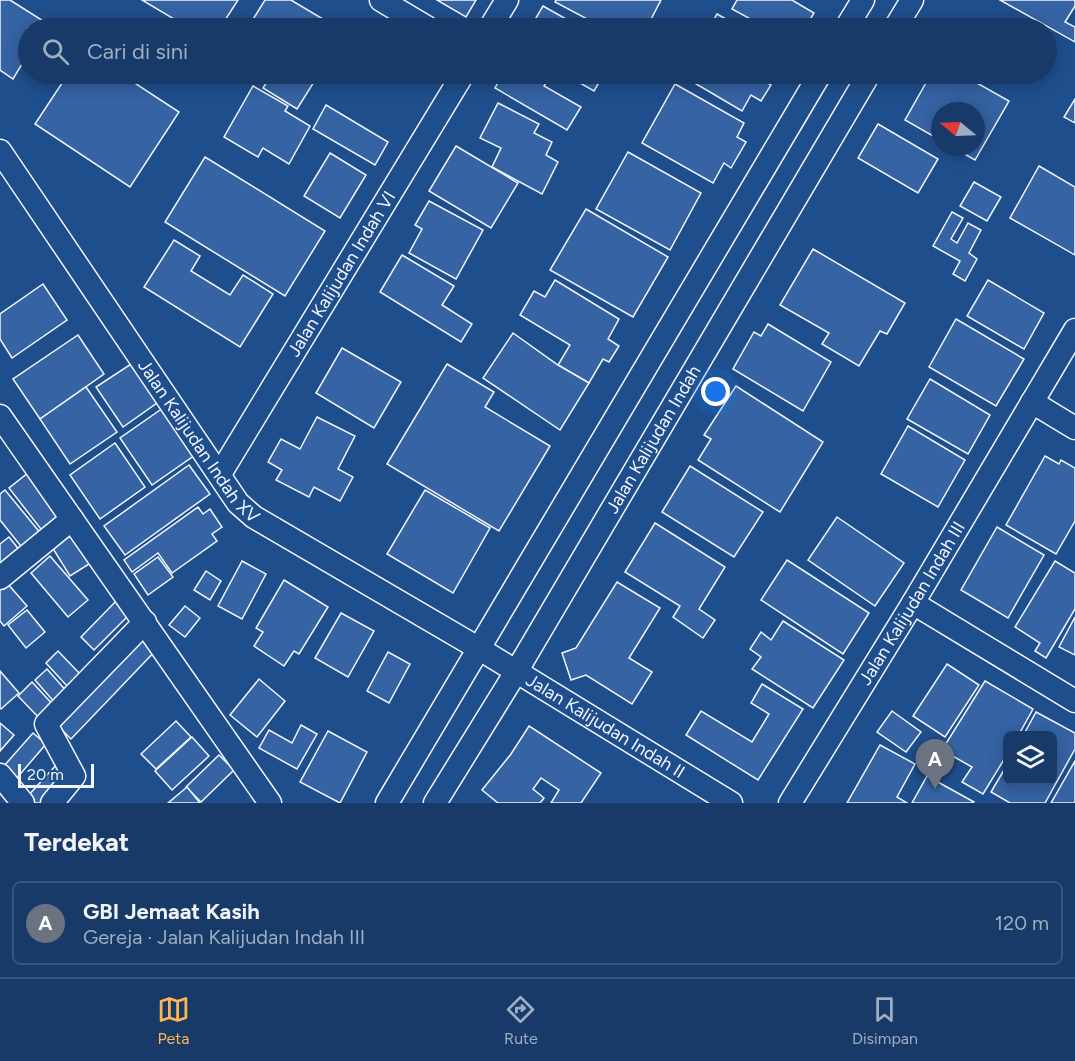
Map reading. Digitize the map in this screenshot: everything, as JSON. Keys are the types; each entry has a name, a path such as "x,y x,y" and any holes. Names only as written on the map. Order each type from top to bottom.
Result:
{"street":[{"path":"381,0 411,18"},
{"path":"496,18 507,0"},
{"path":"852,18 863,0"},
{"path":"901,18 912,0"},
{"name":"Jalan Kalijudan Indah VI","path":"220,474 457,84"},
{"path":"387,803 814,84"},
{"name":"Jalan Kalijudan Indah","path":"435,803 516,672 862,84"},
{"name":"Jalan Kalijudan Indah XV","path":"0,151 238,503 254,517 478,648"},
{"name":"Jalan Kalijudan Indah III","path":"790,803 913,603 1075,330"},
{"path":"1032,402 1075,428"},
{"path":"0,416 270,803"},
{"path":"0,578 72,519"},
{"path":"913,603 1075,701"},
{"path":"52,803 74,776 46,724 145,622"},
{"name":"Jalan Kalijudan Indah II","path":"478,648 731,803"},
{"path":"0,775 23,803"}],"building":[{"path":"0,0 10,0 38,18 18,18 18,71 13,79 0,70"},
{"path":"142,0 238,0 226,18 172,18"},
{"path":"265,0 291,0 321,18 254,18"},
{"path":"437,0 476,0 466,17"},
{"path":"556,0 661,0 652,18 585,18 555,2"},
{"path":"737,0 792,0 814,13 811,18 749,18 732,9"},
{"path":"1000,0 1075,0 1075,6 1065,22 1075,27 1075,42 1057,32 1057,18 1032,18"},
{"path":"543,6 564,18 536,18"},
{"path":"61,84 136,84 179,112 130,187 35,124"},
{"path":"266,84 313,84 297,109 263,88"},
{"path":"497,84 545,84 544,86 581,107 567,130 495,88"},
{"path":"582,84 598,84 594,91"},
{"path":"675,84 744,123 737,137 746,142 731,168 724,163 713,183 642,143"},
{"path":"696,84 771,85 761,101 751,95 742,111"},
{"path":"925,84 979,84 1009,101 985,143 985,102 931,102 931,135 905,120"},
{"path":"253,86 288,106 285,111 310,126 289,164 263,148 258,157 224,137"},
{"path":"1075,99 1075,123 1064,117"},
{"path":"498,103 539,124 534,133 552,142 546,155 558,162 542,194 492,167 501,148 480,138"},
{"path":"326,105 388,142 375,165 313,129"},
{"path":"878,124 938,159 918,193 858,158"},
{"path":"456,146 518,183 491,228 429,191"},
{"path":"628,152 701,193 670,250 596,209"},
{"path":"330,153 366,175 340,218 304,196"},
{"path":"205,157 325,231 285,296 165,222"},
{"path":"1039,166 1075,187 1075,255 1010,218"},
{"path":"974,182 1001,197 987,221 960,206"},
{"path":"429,201 483,230 456,279 409,253 422,229 415,225"},
{"path":"586,209 668,257 633,317 550,270"},
{"path":"952,212 963,218 951,239 957,243 968,223 981,230 969,253 977,259 965,281 953,274 960,261 933,246"},
{"path":"174,240 200,256 191,271 230,295 243,275 273,294 240,347 144,287"},
{"path":"813,249 905,303 887,334 880,331 859,366 822,344 829,333 780,305"},
{"path":"402,255 454,286 442,305 472,324 461,342 380,292"},
{"path":"555,280 619,319 608,339 619,346 609,362 603,359 589,383 558,365 570,345 520,315 534,291 545,297"},
{"path":"988,280 1044,313 1024,349 967,316"},
{"path":"43,284 67,320 12,358 0,339 0,314"},
{"path":"956,319 1024,359 996,406 929,367"},
{"path":"768,324 831,362 803,411 733,369 754,332 761,336"},
{"path":"513,333 558,365 589,383 560,430 483,378"},
{"path":"78,335 104,374 40,419 13,379"},
{"path":"342,348 401,382 374,428 316,393"},
{"path":"131,364 157,403 123,427 96,387"},
{"path":"447,364 494,392 485,407 550,446 499,531 387,464"},
{"path":"930,379 990,415 968,454 907,419"},
{"path":"736,386 823,442 780,512 698,460 711,439 704,435"},
{"path":"86,387 117,432 70,464 40,419"},
{"path":"163,408 195,455 152,485 120,438"},
{"path":"317,417 355,436 338,469 353,477 340,501 314,487 309,497 276,480 282,470 268,462 281,439 300,449"},
{"path":"908,426 965,460 938,507 881,474"},
{"path":"115,443 145,487 100,519 70,475"},
{"path":"1045,456 1059,464 1061,460 1075,468 1075,521 1056,554 1006,525"},
{"path":"189,465 210,494 125,555 104,526"},
{"path":"690,466 763,512 734,557 662,512"},
{"path":"33,469 68,514 44,533 9,488"},
{"path":"5,490 42,535 24,550 0,520 0,494"},
{"path":"425,490 490,528 453,593 387,554"},
{"path":"198,507 203,514 210,509 222,527 212,534 217,541 172,573 158,553 132,572 124,560"},
{"path":"837,517 904,563 875,606 808,560"},
{"path":"655,523 725,567 699,609 715,620 703,638 673,617 680,606 625,572"},
{"path":"997,527 1044,555 1008,618 961,590"},
{"path":"79,531 97,559 70,576 52,547"},
{"path":"9,537 24,556 0,575 0,544"},
{"path":"50,556 88,600 68,617 31,573"},
{"path":"158,557 173,577 148,595 134,574"},
{"path":"787,560 869,613 843,654 761,600"},
{"path":"242,561 266,574 242,619 218,606"},
{"path":"1055,561 1075,573 1075,609 1046,658 1035,651 1040,643 1015,627"},
{"path":"206,571 221,581 210,600 194,590"},
{"path":"284,580 328,607 299,654 294,651 284,666 254,646 263,632 256,628"},
{"path":"617,582 660,608 629,658 652,672 632,704 586,675 571,680 562,653 576,648"},
{"path":"7,583 27,606 4,626 0,621 0,588"},
{"path":"118,599 131,613 94,650 81,637"},
{"path":"185,606 200,618 185,637 169,625"},
{"path":"27,610 45,632 26,648 8,625"},
{"path":"341,613 374,631 348,677 315,658"},
{"path":"1075,617 1075,655 1059,647"},
{"path":"783,621 844,660 813,708 752,669 761,657 750,649 761,632 771,640"},
{"path":"144,630 160,646 71,739 55,723"},
{"path":"58,651 80,674 67,686 46,663"},
{"path":"388,652 410,664 389,703 367,691"},
{"path":"947,664 979,685 945,737 913,716"},
{"path":"47,669 68,693 56,704 35,680"},
{"path":"0,671 19,693 1,709 0,708"},
{"path":"259,679 285,701 257,737 230,715"},
{"path":"985,681 1033,709 1021,731 1003,731 1003,761 983,794 962,782 972,767 942,750"},
{"path":"32,682 56,708 42,721 18,696"},
{"path":"762,684 803,709 758,780 686,735 701,711 752,742 769,714 751,703"},
{"path":"892,711 921,732 906,752 877,732"},
{"path":"1036,712 1075,733 1075,749 1057,781 1057,731 1026,731"},
{"path":"176,721 191,737 156,769 141,754"},
{"path":"0,723 14,735 0,751"},
{"path":"301,725 317,734 297,769 259,748 269,730 292,743"},
{"path":"529,726 601,773 581,803 551,803 559,790 541,778 533,789 544,798 540,803 498,803 482,790 511,754"},
{"path":"328,731 367,752 340,803 300,782"},
{"path":"33,733 46,744 16,779 3,767"},
{"path":"192,737 209,756 172,790 155,771"},
{"path":"880,745 915,764 897,797 907,803 847,803"},
{"path":"219,755 234,770 201,802 186,787"},
{"path":"1075,761 1075,803 1051,803"},
{"path":"58,763 72,776 47,803 32,803 26,798"},
{"path":"1003,772 1003,785 1055,785 1045,803 1010,803 991,792"},
{"path":"927,776 974,802 912,803"},
{"path":"187,787 200,803 168,803"}],"place":[{"name":"GBI Jemaat Kasih","path":"935,789"}]}
